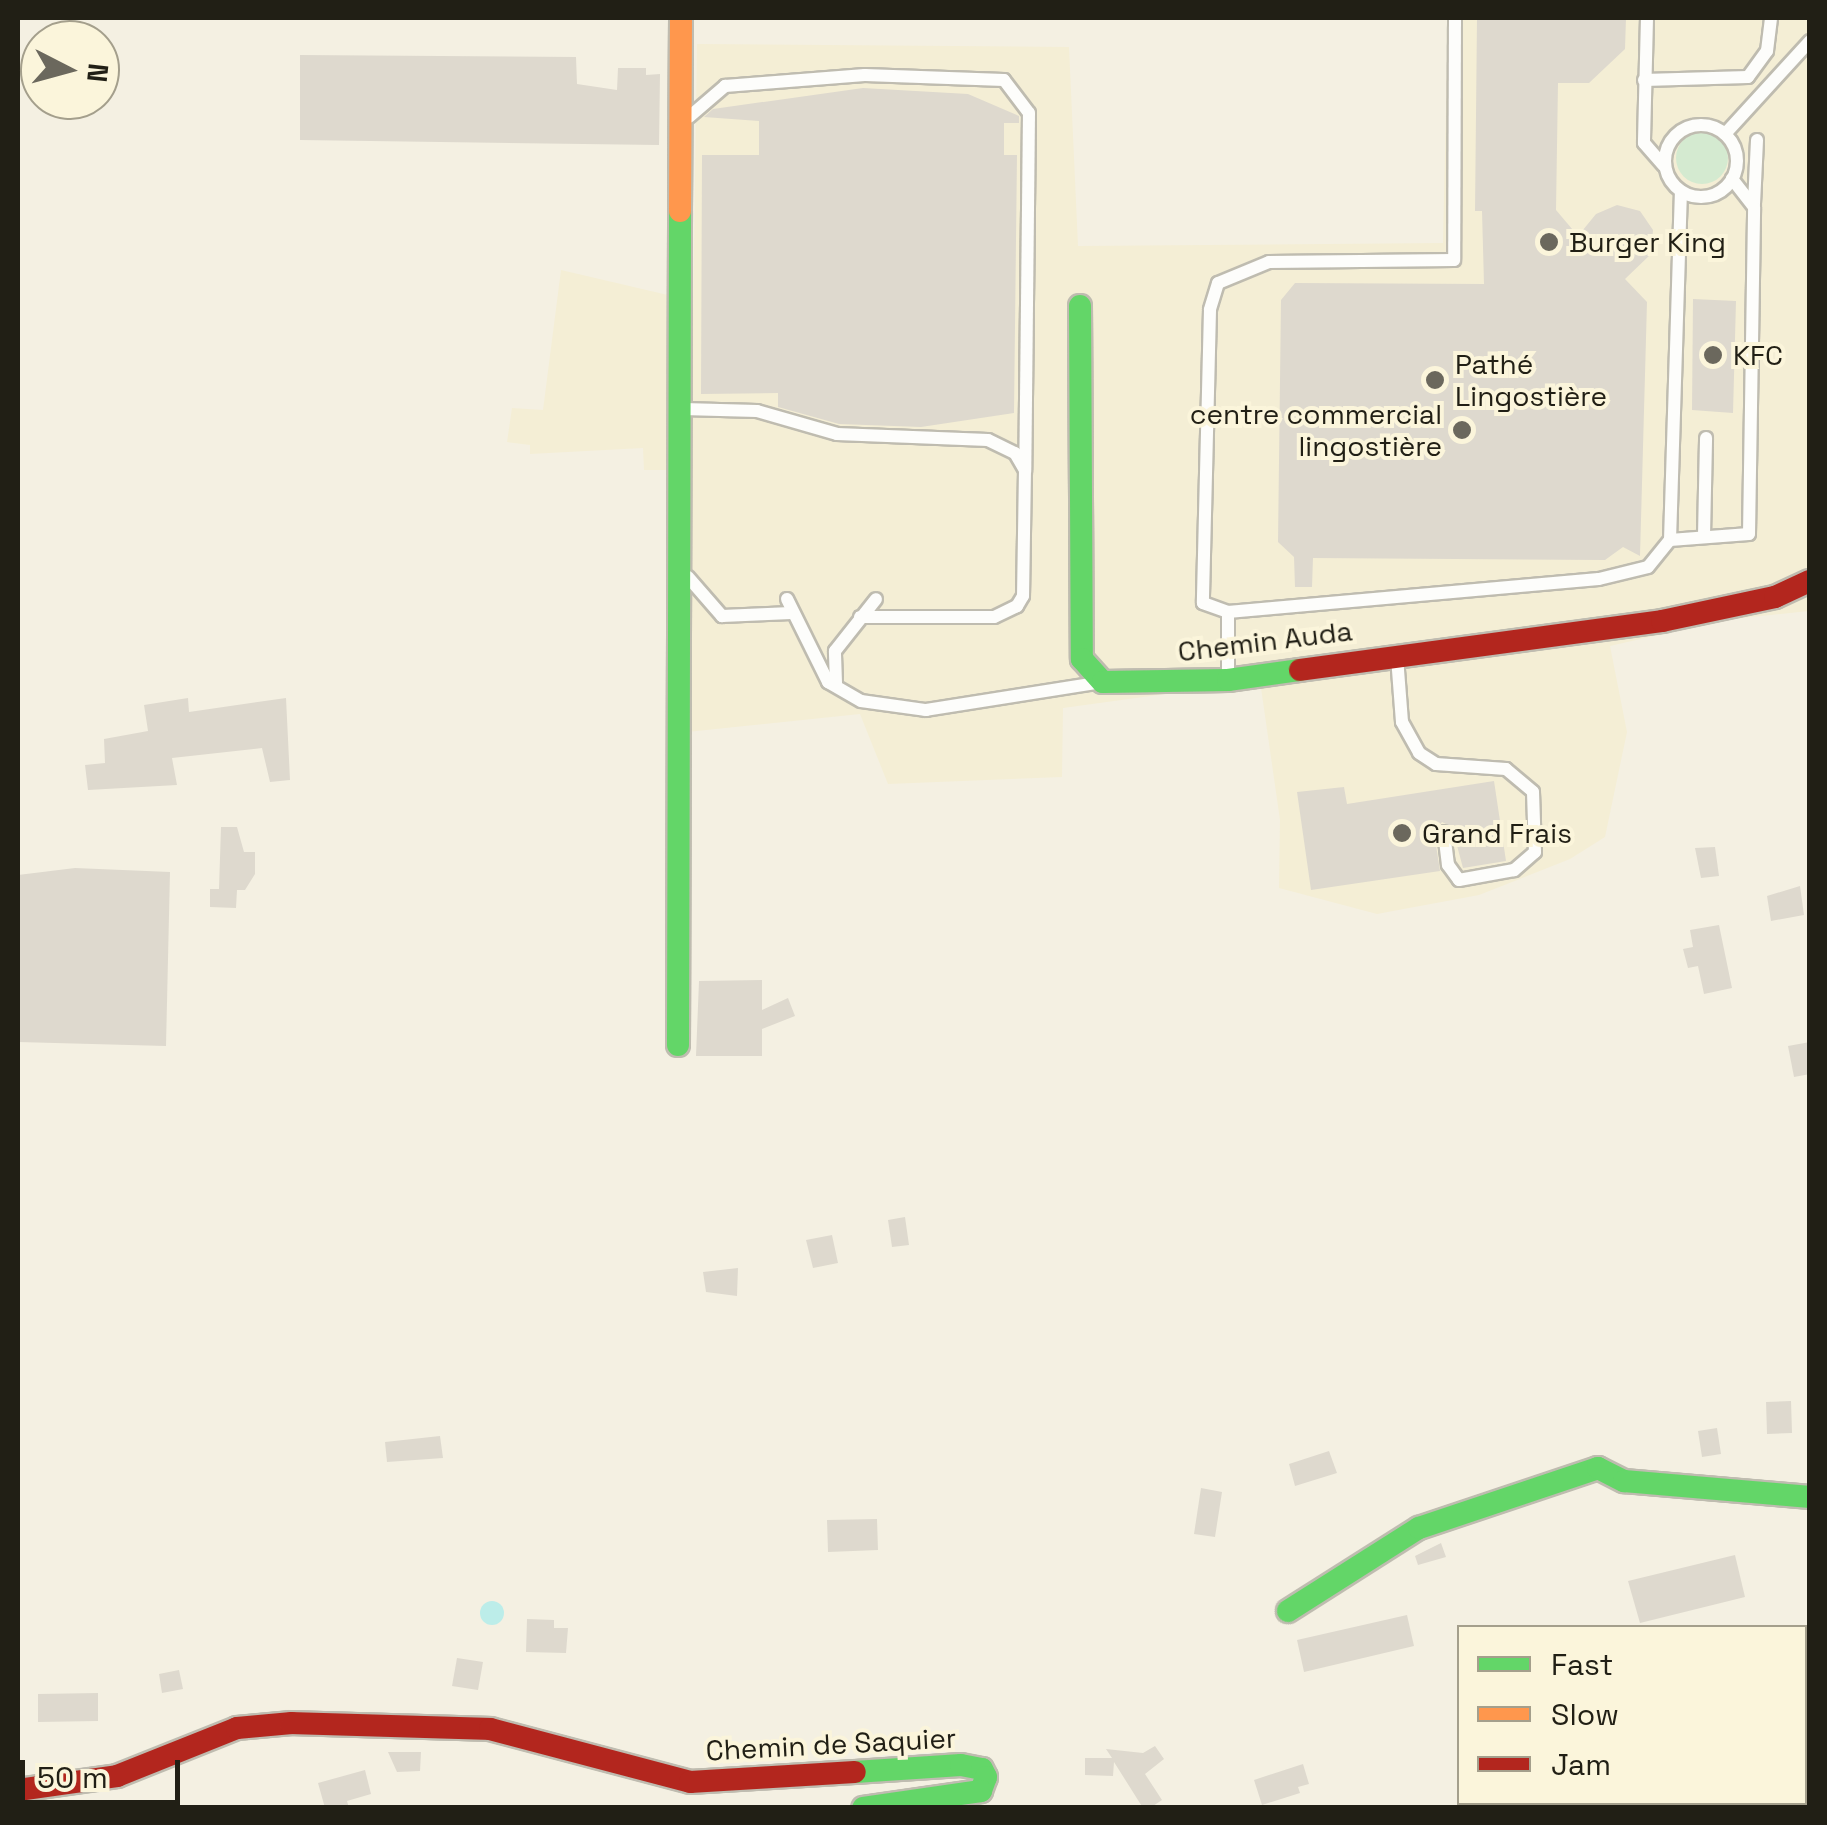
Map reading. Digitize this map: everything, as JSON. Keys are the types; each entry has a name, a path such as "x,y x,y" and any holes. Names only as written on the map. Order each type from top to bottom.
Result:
{"street":[{"path":"678,1046 681,18"},
{"path":"1080,306 1078,637 1082,659 1103,682"},
{"name":"Chemin Auda","path":"1103,682 1228,680 1662,621 1775,597 1810,581"},
{"path":"1288,1611 1419,1528 1450,1523 1598,1468 1624,1481 1810,1497"},
{"name":"Chemin de Saquier","path":"18,1790 117,1776 237,1728 292,1723 490,1729 690,1782 961,1765 982,1769 986,1776 980,1791 969,1794 864,1808"}],"lane":[{"path":"1454,18 1454,260 1269,262 1218,283 1210,328 1202,603 1228,612 1599,580 1648,567 1670,540 1681,192 1644,143 1647,18"},
{"path":"1644,80 1748,77 1768,51 1772,18"},
{"path":"1726,134 1810,41"},
{"path":"681,126 724,86 865,75 1004,80 1030,113 1024,596 1017,606 994,617 860,617"},
{"path":"1664,166 1668,145 1683,129 1705,124 1726,134 1737,155 1732,180 1703,198 1681,192"},
{"path":"1670,540 1749,534 1758,140"},
{"path":"1732,180 1754,207"},
{"path":"681,409 757,411 774,421 837,434 988,440 1010,448 1025,470"},
{"path":"1704,536 1706,438"},
{"path":"681,568 722,616 789,606 839,690 861,701 926,710 1103,682"},
{"path":"839,690 832,657 876,599"},
{"path":"1228,612 1228,680"},
{"path":"1397,655 1402,722 1419,753 1436,764 1506,769 1533,792 1534,852 1514,870 1459,880 1448,865 1444,832"}],"shaded area":[{"path":"1448,18 1809,18 1809,611 1723,620 1610,646 1627,732 1605,837 1570,859 1479,895 1377,914 1279,888 1280,820 1260,681 1063,708 1062,777 888,784 860,714 687,732 697,44 1069,47 1078,246 1443,243"},
{"path":"561,270 672,296 673,470 644,470 643,448 530,454 530,445 507,442 512,408 543,410"}],"green space":[{"path":"1702,132 1720,140 1728,158 1720,176 1702,184 1684,176 1676,158 1684,140"}],"water":[{"path":"492,1601 504,1613 492,1625 480,1613"}],"building":[{"name":"centre commercial lingostière","path":"1477,18 1626,18 1625,49 1589,83 1558,83 1556,210 1578,236 1596,214 1617,205 1640,211 1653,230 1651,254 1625,279 1647,302 1640,556 1623,547 1605,560 1313,558 1312,587 1295,587 1294,557 1278,542 1281,300 1295,283 1484,284 1482,211 1475,211"},
{"path":"300,55 576,57 577,84 617,90 618,68 646,68 646,75 660,74 659,145 300,140"},
{"path":"863,88 968,94 1019,116 1019,123 1004,123 1004,155 1017,155 1014,413 921,427 839,424 778,407 778,393 701,394 702,155 759,155 759,121 704,117 713,109"},
{"name":"KFC","path":"1693,299 1736,301 1733,413 1692,410"},
{"path":"188,698 189,712 286,698 290,780 270,782 262,748 172,758 177,785 88,790 85,765 105,763 104,739 148,731 144,705"},
{"name":"Grand Frais","path":"1494,781 1506,861 1463,868 1452,827 1442,822 1434,832 1440,871 1311,890 1297,792 1344,787 1347,804"},
{"path":"221,827 237,827 244,852 255,852 255,874 245,890 237,890 236,908 210,907 210,889 219,889"},
{"path":"1715,847 1719,876 1701,878 1695,848"},
{"path":"75,868 170,872 166,1046 18,1042 18,875"},
{"path":"1800,886 1804,915 1771,921 1767,896"},
{"path":"1719,925 1732,988 1704,994 1698,966 1688,968 1683,949 1693,947 1690,930"},
{"path":"762,980 762,1010 788,998 795,1016 762,1029 762,1056 696,1056 699,981"},
{"path":"1810,1042 1810,1074 1794,1077 1788,1046"},
{"path":"905,1217 909,1245 892,1247 888,1220"},
{"path":"832,1235 838,1263 813,1268 806,1240"},
{"path":"738,1268 737,1296 706,1292 703,1272"},
{"path":"1791,1401 1792,1433 1767,1434 1766,1402"},
{"path":"1717,1428 1721,1454 1702,1457 1698,1431"},
{"path":"440,1436 443,1458 387,1462 385,1442"},
{"path":"1329,1451 1337,1473 1295,1486 1289,1464"},
{"path":"1201,1488 1222,1492 1215,1537 1194,1534"},
{"path":"877,1519 878,1550 828,1552 827,1520"},
{"path":"1441,1543 1446,1557 1418,1565 1415,1556"},
{"path":"1735,1555 1745,1597 1640,1623 1628,1581"},
{"path":"1407,1615 1414,1646 1304,1672 1297,1640"},
{"path":"527,1619 554,1620 554,1628 568,1628 566,1653 526,1652"},
{"path":"457,1658 483,1662 478,1690 452,1686"},
{"path":"179,1670 183,1689 162,1693 159,1674"},
{"path":"98,1693 98,1721 38,1722 38,1694"},
{"path":"1155,1746 1164,1759 1145,1774 1162,1800 1150,1808 1143,1808 1114,1762 1113,1776 1085,1775 1085,1758 1112,1758 1106,1749 1143,1753"},
{"path":"388,1752 421,1752 420,1771 397,1772"},
{"path":"1303,1764 1309,1784 1298,1787 1300,1793 1262,1805 1254,1780"},
{"path":"365,1770 371,1794 347,1801 349,1808 325,1808 318,1783"}],"traffic: fast":[{"path":"678,1045 680,211"},
{"path":"1080,306 1082,659 1103,682 1228,680 1300,670"},
{"path":"1288,1611 1419,1528 1598,1468 1624,1481 1810,1497"},
{"path":"855,1772 961,1765 982,1769 986,1777 981,1791 863,1808"}],"traffic: slow":[{"path":"680,211 681,18"}],"traffic: jam":[{"path":"1300,670 1662,621 1775,597 1810,581"},
{"path":"18,1790 117,1776 237,1728 292,1723 490,1729 690,1782 855,1772"}],"place":[{"name":"Burger King","path":"1549,242"},
{"name":"KFC","path":"1713,355"},
{"name":"Pathé Lingostière","path":"1435,380"},
{"name":"centre commercial lingostière","path":"1462,430"},
{"name":"Grand Frais","path":"1402,833"}]}
